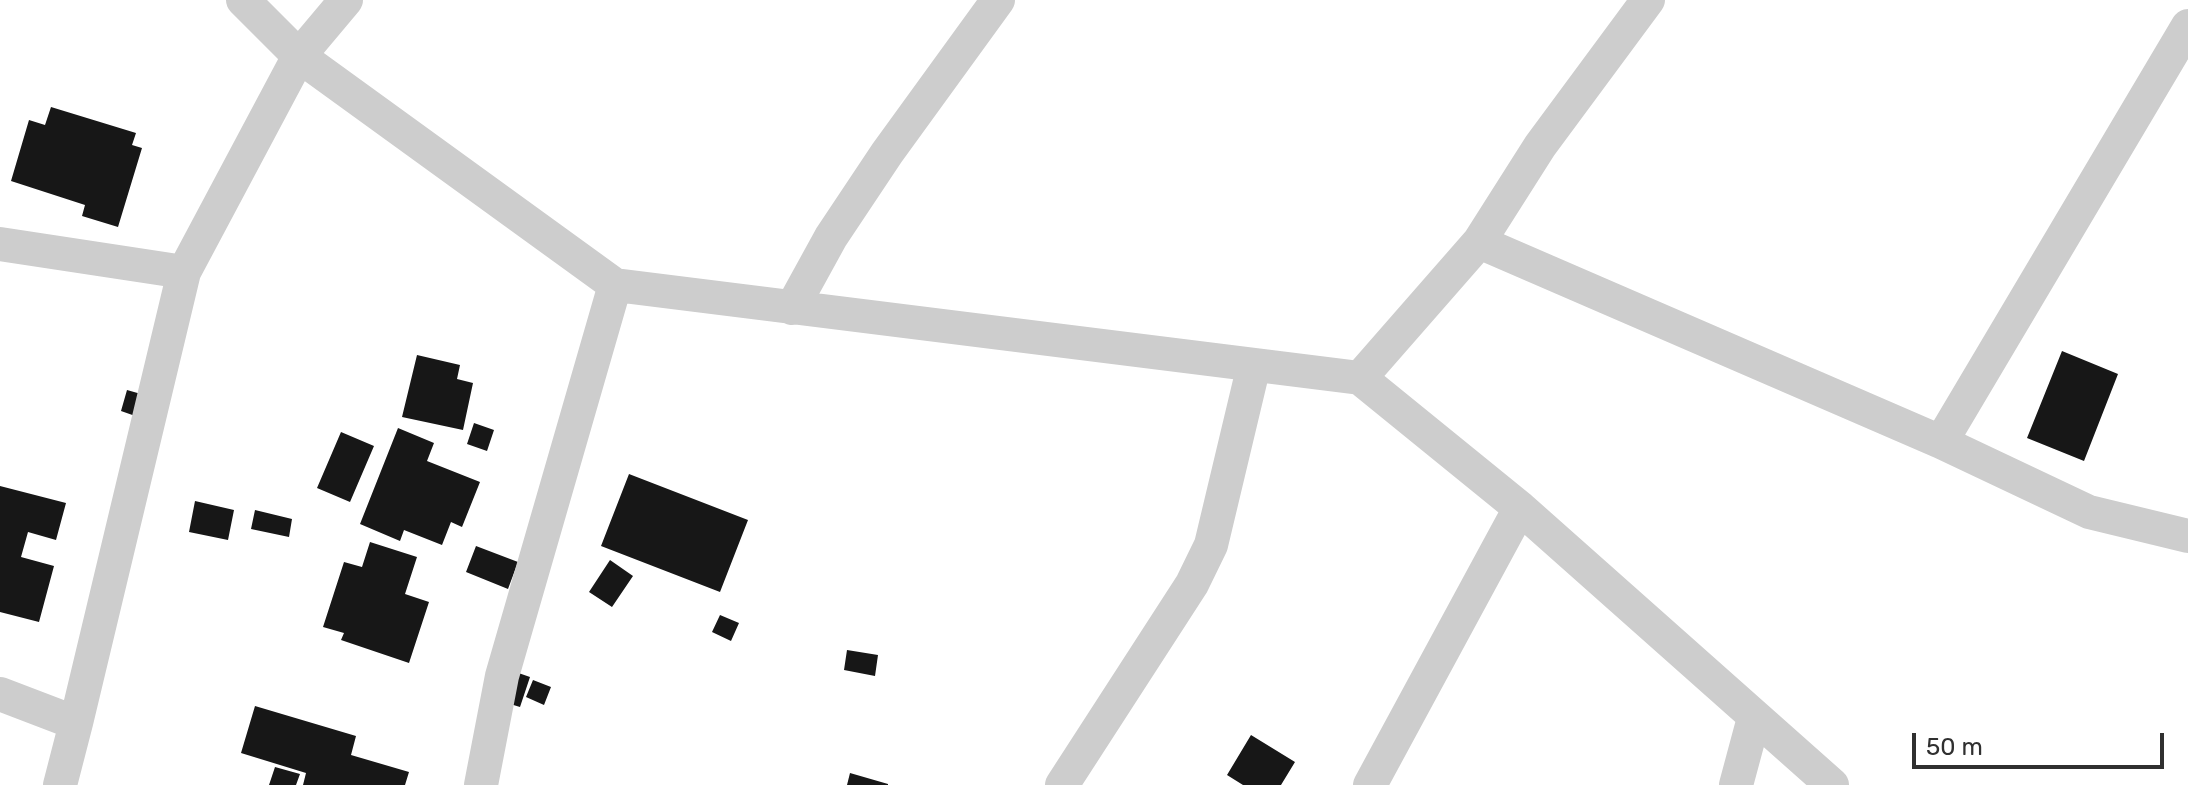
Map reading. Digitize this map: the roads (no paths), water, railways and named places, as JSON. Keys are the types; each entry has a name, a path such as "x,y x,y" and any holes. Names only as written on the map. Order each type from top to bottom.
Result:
{"street":[{"path":"243,0 299,56 615,285 1360,378 1520,508 1832,785"},
{"path":"60,785 184,272 299,56 346,0"},
{"path":"792,308 831,237 887,153 998,0"},
{"path":"1360,378 1479,242 1540,146 1648,0"},
{"path":"1941,442 2188,26"},
{"path":"1479,242 1941,442 2089,512 2188,536"},
{"path":"0,244 184,272"},
{"path":"481,785 502,676 615,285"},
{"path":"1062,785 1192,584 1211,545 1254,365"},
{"path":"1370,785 1520,508"},
{"path":"0,694 76,723"},
{"path":"1736,785 1754,718"}]}
